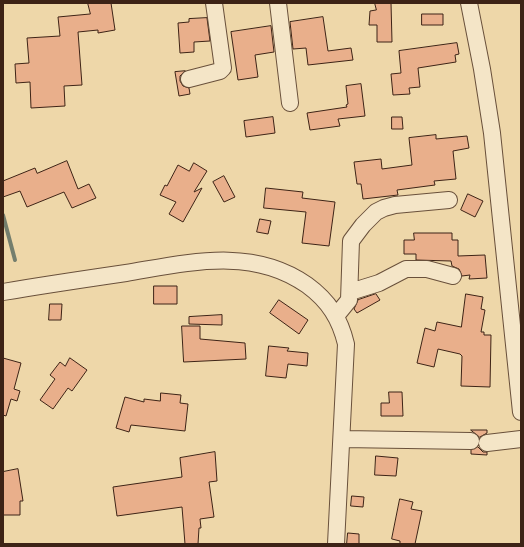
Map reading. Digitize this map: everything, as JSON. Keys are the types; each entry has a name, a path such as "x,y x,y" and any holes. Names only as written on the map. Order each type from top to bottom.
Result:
{"street":[{"path":"189,79 220,71 223,68 214,3"},
{"path":"278,3 290,103"},
{"path":"469,3 482,69 492,133 521,412"},
{"path":"336,316 346,304 350,292 351,241 372,216 384,208 395,205 449,200"},
{"path":"3,292 217,260 251,262 278,268 297,278 315,291 341,324 346,344 343,439 336,544"},
{"path":"350,292 379,283 406,269 427,269 453,276"},
{"path":"343,439 479,442 521,439"}],"building":[{"path":"88,3 111,3 115,30 98,33 98,30 78,32 82,85 64,86 65,106 31,108 30,82 16,83 15,64 29,63 27,38 60,36 58,17 90,14"},
{"path":"375,3 391,3 392,42 377,42 377,25 369,25 370,11 376,10"},
{"path":"422,14 443,14 443,25 422,25"},
{"path":"323,17 328,51 351,48 353,60 308,65 306,48 293,49 290,22"},
{"path":"207,18 210,41 194,42 194,52 180,53 178,23 189,22 189,19"},
{"path":"271,26 274,52 255,55 258,77 238,80 231,32"},
{"path":"457,43 459,54 455,55 456,62 418,68 420,87 409,88 410,94 393,95 391,74 401,73 399,51"},
{"path":"185,71 180,76 180,81 183,86 189,88 190,94 179,96 175,72"},
{"path":"361,84 365,116 338,119 340,126 310,130 307,113 347,107 346,86"},
{"path":"273,117 275,133 246,137 244,121"},
{"path":"392,117 402,117 403,129 392,129"},
{"path":"436,135 436,139 467,136 469,148 453,151 456,179 434,181 435,185 397,190 398,195 363,199 361,184 357,184 354,162 381,159 382,169 412,165 409,138"},
{"path":"67,161 78,189 89,184 96,198 72,208 64,192 27,207 20,191 3,197 3,181 35,168 37,173"},
{"path":"194,163 207,171 194,192 202,188 183,222 169,214 176,202 160,195 165,185 167,186 178,165 189,171"},
{"path":"224,176 235,197 224,202 213,182"},
{"path":"266,188 303,192 302,198 335,202 329,246 302,243 306,212 264,208"},
{"path":"468,194 483,201 475,217 461,210"},
{"path":"260,219 271,221 268,234 257,232"},
{"path":"414,233 452,233 452,240 458,240 458,256 485,255 487,278 469,279 470,275 462,276 459,269 452,266 451,261 416,260 416,254 404,254 404,240 414,240"},
{"path":"154,286 177,286 177,304 154,304"},
{"path":"376,294 380,300 357,313 354,309 358,300"},
{"path":"466,294 483,297 481,309 485,310 481,332 484,332 484,335 491,335 490,387 461,386 462,356 460,354 438,349 434,367 417,363 425,328 435,331 437,322 461,327"},
{"path":"279,300 308,320 299,334 270,313"},
{"path":"50,304 62,304 61,320 49,320"},
{"path":"222,315 222,325 189,324 189,317"},
{"path":"182,326 200,326 200,339 245,343 246,359 184,362"},
{"path":"269,346 289,348 287,351 308,353 307,366 288,364 286,378 266,376"},
{"path":"3,358 21,363 14,389 20,391 17,401 11,399 6,416 3,415"},
{"path":"70,358 87,370 72,391 68,388 53,409 40,400 55,379 50,375 60,362 65,366"},
{"path":"389,392 402,392 403,416 381,416 381,403 389,403"},
{"path":"161,393 181,395 180,403 188,404 185,431 131,425 129,432 116,428 125,397 144,402 144,399 160,401"},
{"path":"471,430 487,430 487,433 480,437"},
{"path":"478,447 483,452 487,452 487,455 471,454 471,450"},
{"path":"215,452 217,481 209,482 214,517 200,519 201,528 199,528 198,544 185,544 182,507 117,516 113,487 182,477 180,458"},
{"path":"376,456 398,458 396,476 375,475"},
{"path":"18,469 23,501 20,501 20,515 3,515 3,472"},
{"path":"352,496 364,497 363,507 351,506"},
{"path":"400,499 413,502 411,509 422,511 415,544 400,544 400,541 392,539"},
{"path":"348,533 359,534 359,544 347,544"}],"waterway":[{"path":"3,215 15,260"}]}
